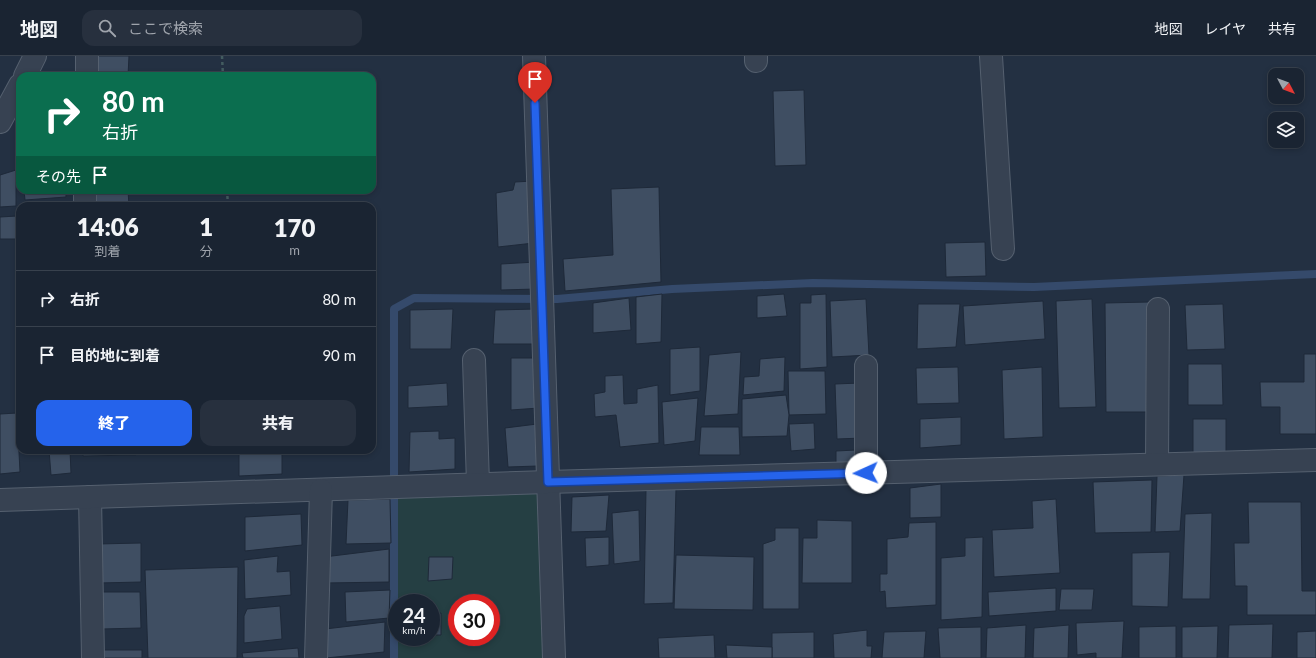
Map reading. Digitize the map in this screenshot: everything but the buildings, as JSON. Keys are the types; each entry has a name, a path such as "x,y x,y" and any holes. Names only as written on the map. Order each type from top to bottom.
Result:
{"street":[{"path":"27,72 35,56"},
{"path":"87,56 87,72"},
{"path":"534,56 554,658"},
{"path":"990,56 1003,249"},
{"path":"0,122 16,92"},
{"path":"1157,464 1158,309"},
{"path":"474,360 478,484"},
{"path":"866,366 866,473"},
{"path":"0,500 478,484 1316,460"},
{"path":"316,658 321,490"},
{"path":"90,497 93,658"}],"path":[{"path":"222,56 223,72"}],"green space":[{"path":"539,489 545,658 394,658 394,646 440,646 440,594 394,594 395,495"}],"waterway":[{"path":"394,658 394,309 414,298 557,299 672,289 813,283 1034,287 1316,274"}],"route":[{"path":"535,103 548,482 866,473"}]}
